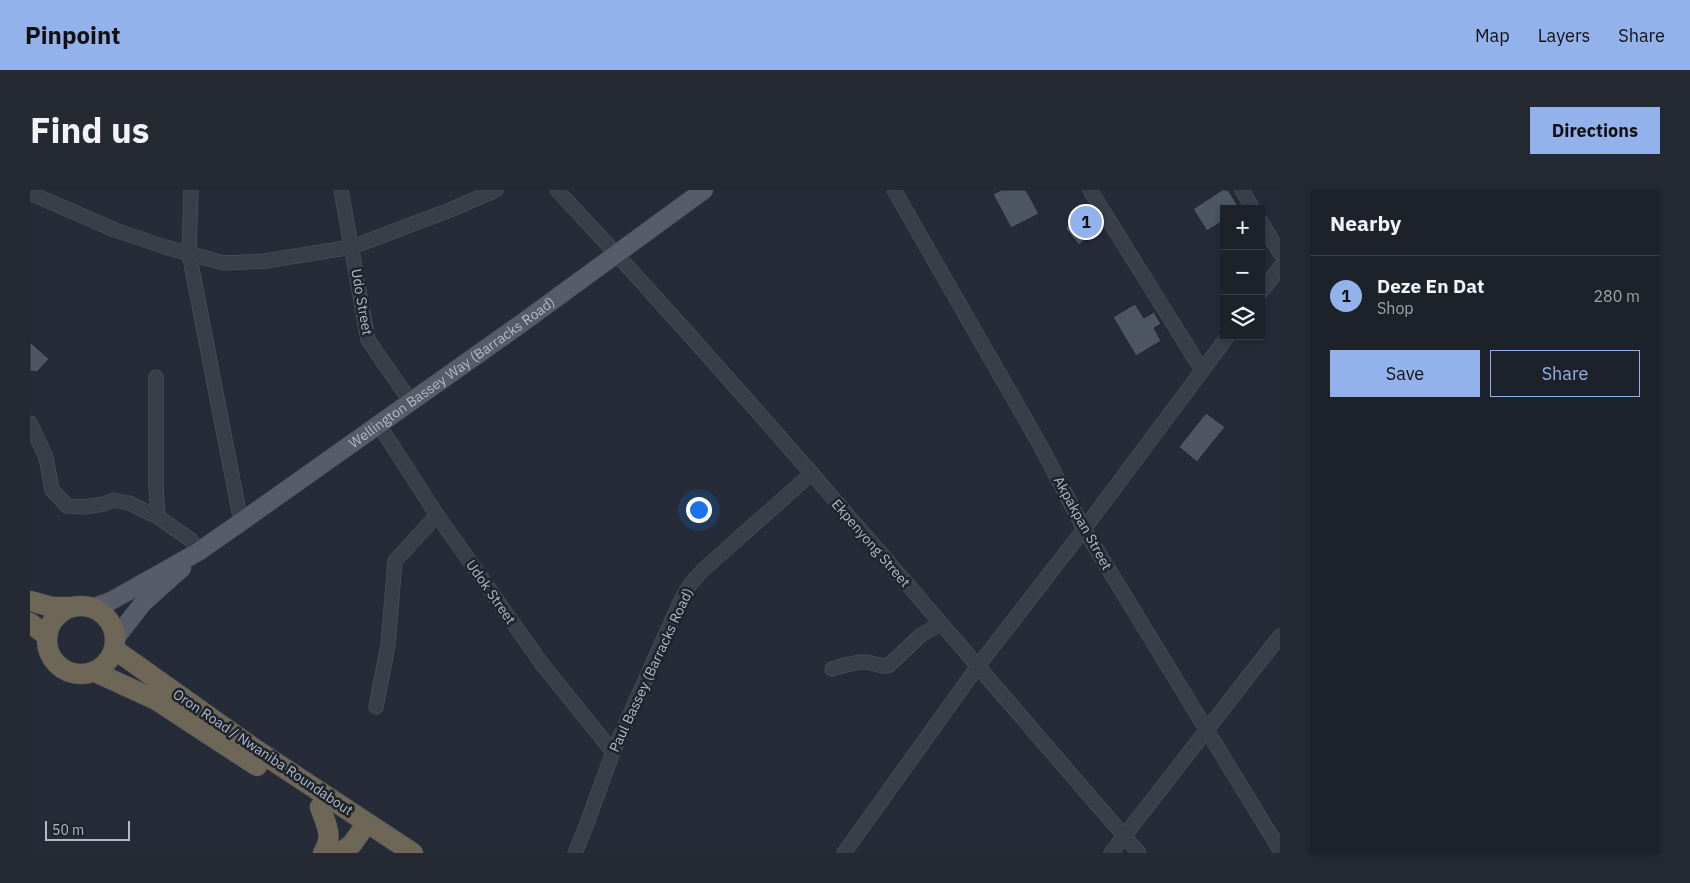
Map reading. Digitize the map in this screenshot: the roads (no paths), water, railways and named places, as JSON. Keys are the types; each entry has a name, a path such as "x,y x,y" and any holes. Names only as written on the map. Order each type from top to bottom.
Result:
{"highway":[{"path":"30,601 52,607 82,606 92,608 102,613 109,620 113,629 115,644 110,658 95,672 74,674 56,664 50,656 47,636 50,627 55,618 63,611 72,607"},
{"path":"30,623 47,636"},
{"name":"Oron Road / Nwaniba Roundabout","path":"115,644 252,747 413,853"},
{"path":"95,672 156,700 391,853"},
{"path":"320,807 330,836 328,846 323,853"},
{"path":"340,853 352,844 360,833"}],"main road":[{"name":"Wellington Bassey Way (Barracks Road)","path":"198,552 411,402 704,190"},
{"path":"92,608 110,601 198,552"},
{"path":"115,644 143,603 177,574 198,552"}],"street":[{"path":"191,190 189,253 241,522"},
{"name":"Udo Street","path":"341,190 368,340 411,402"},
{"path":"30,193 116,230 164,247 224,263 257,262 300,257 352,247 434,217 496,190"},
{"name":"Ekpenyong Street","path":"557,190 616,253 812,473 1139,853"},
{"name":"Akpakpan Street","path":"894,190 1039,443 1084,529 1280,850"},
{"path":"1090,190 1202,370"},
{"path":"1242,190 1251,205"},
{"path":"1265,229 1280,254"},
{"path":"1265,287 1280,267"},
{"path":"844,853 978,666 1084,529 1225,340"},
{"path":"156,377 156,486 158,517"},
{"path":"30,424 46,457 52,490 67,506 84,508 113,500 129,503 158,517 192,540 198,552"},
{"name":"Udok Street","path":"378,425 437,515 542,664 613,752"},
{"name":"Paul Bassey (Barracks Road)","path":"575,853 613,752 682,598 691,583 704,569 812,473"},
{"path":"376,707 388,645 395,561 437,515"},
{"path":"832,669 853,663 866,662 881,667 888,666 921,635 941,624"},
{"path":"1110,853 1280,636"}],"place":[{"name":"Deze En Dat","path":"1086,222"}]}
